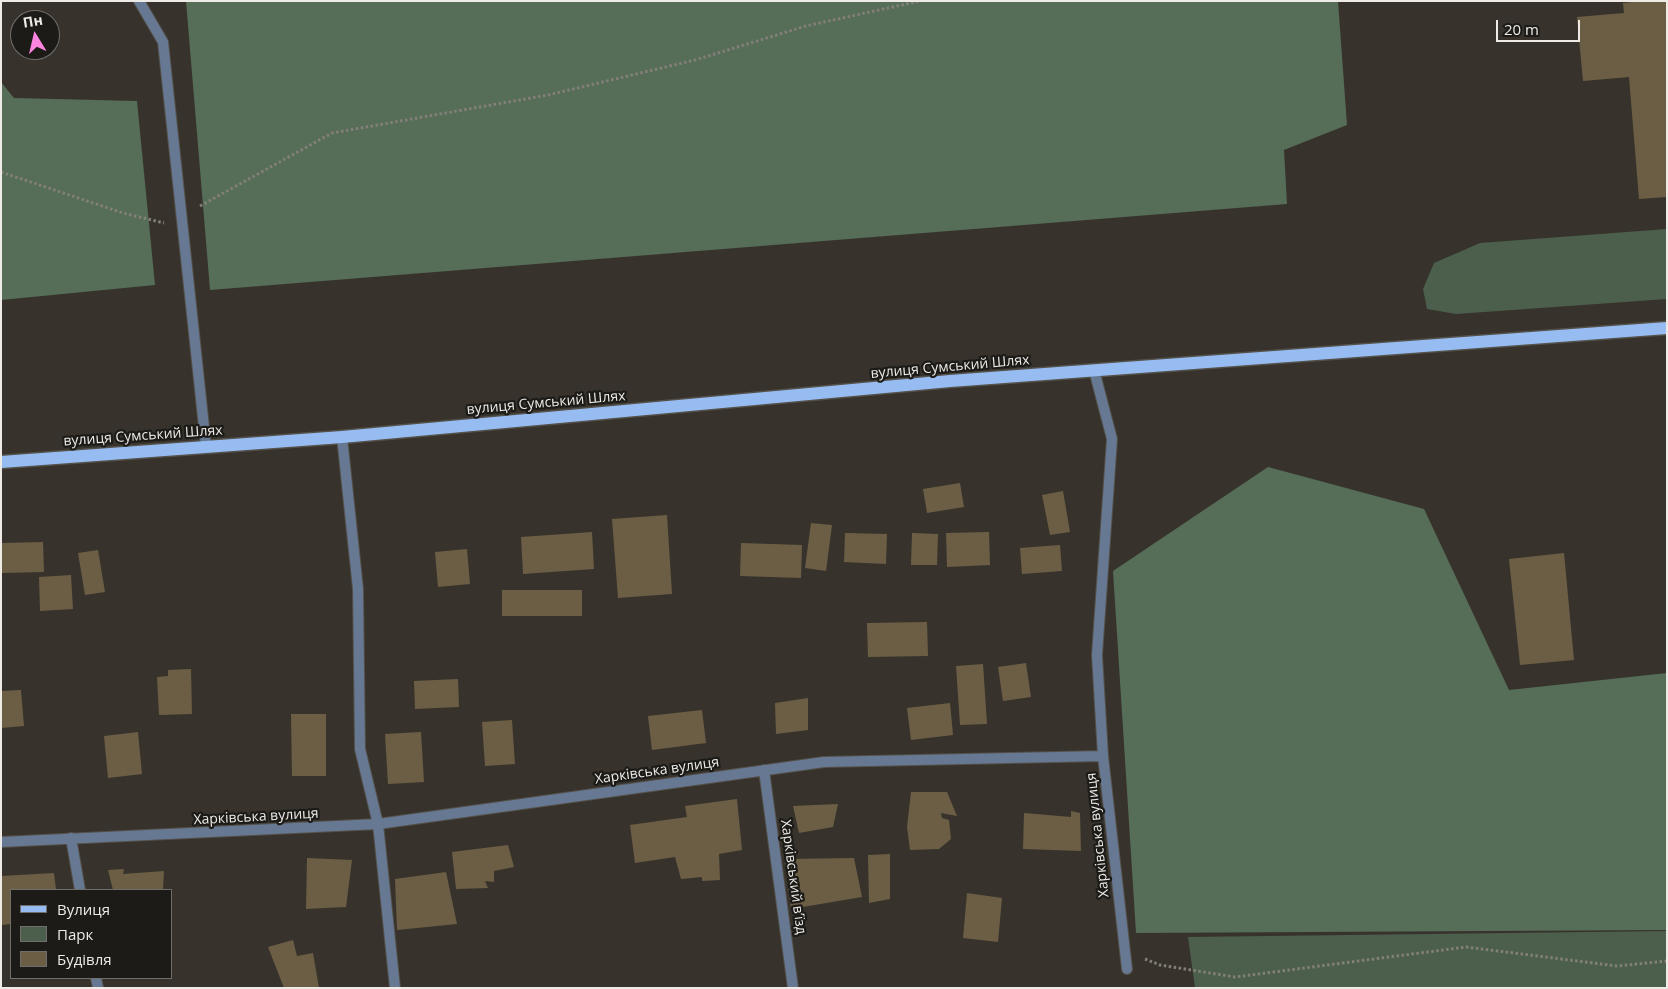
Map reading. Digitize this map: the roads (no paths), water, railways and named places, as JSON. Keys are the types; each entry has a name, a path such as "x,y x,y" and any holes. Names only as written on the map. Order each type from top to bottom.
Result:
{"main road":[{"name":"вулиця Сумський Шлях","path":"1,462 342,437 950,381 1667,328"}],"street":[{"path":"139,1 163,42 206,446"},
{"path":"1094,370 1112,439 1097,655 1103,756"},
{"path":"342,437 358,589 360,749 378,824 395,988"},
{"name":"Харківська вулиця","path":"1,842 378,824 824,762 1103,756 1126,969"},
{"name":"Харківський в’їзд","path":"764,770 794,988"},
{"path":"71,838 80,889"}]}
